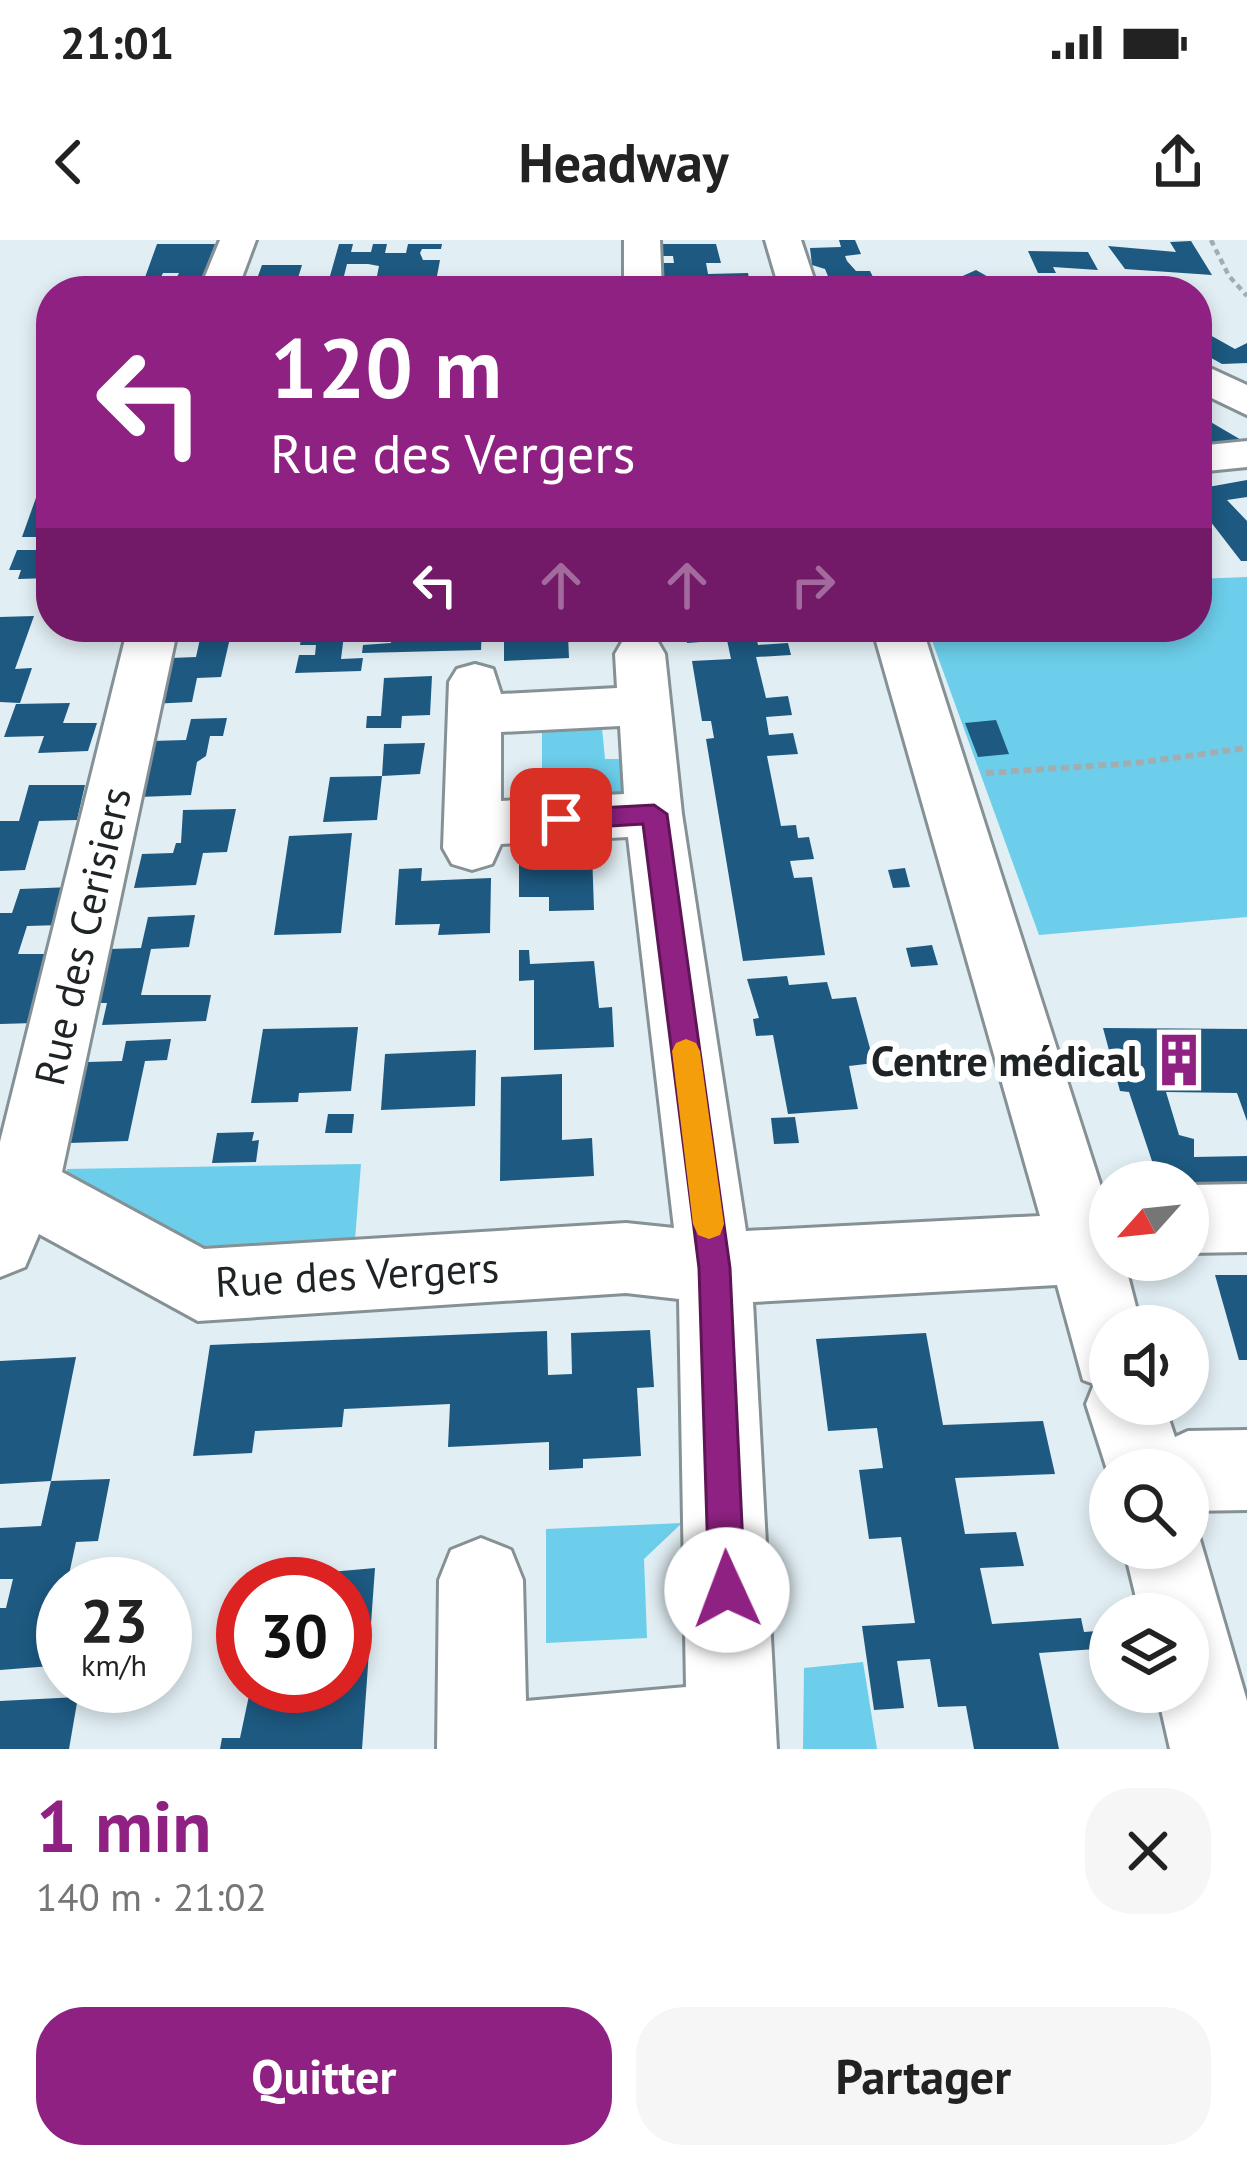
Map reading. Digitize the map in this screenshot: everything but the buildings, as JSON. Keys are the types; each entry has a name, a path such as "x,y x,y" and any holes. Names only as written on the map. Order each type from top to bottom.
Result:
{"street":[{"path":"224,276 238,240"},
{"path":"642,240 643,276"},
{"path":"784,240 795,276"},
{"path":"1212,378 1247,402"},
{"path":"1212,458 1247,454"},
{"name":"Rue des Cerisiers","path":"8,1201 149,642"},
{"path":"901,642 939,775 1089,1227"},
{"path":"481,1580 482,1749 732,1738 715,1268 654,814 642,680 474,698 472,836 654,814"},
{"name":"Rue des Vergers","path":"8,1201 198,1285 626,1258 715,1268 1089,1230"},
{"path":"1209,1219 1247,1218"},
{"path":"1209,1471 1247,1470"},
{"path":"1206,1713 1215,1749"}],"path":[{"path":"1211,240 1229,276 1247,296"},
{"path":"939,775 1136,763 1247,748"}],"shaded area":[{"path":"1247,577 1247,917 1039,935 932,642 1212,642 1212,578"},
{"path":"601,717 605,759 630,759 628,795 519,803 514,781 542,779 542,718"},
{"path":"361,1164 354,1252 222,1257 63,1187 67,1169"},
{"path":"682,1523 644,1559 647,1638 546,1643 546,1529"},
{"path":"863,1662 877,1749 803,1749 804,1668"}],"slow traffic":[{"path":"686,1051 709,1224"}],"place":[{"name":"Centre médical","path":"1179,1060"}],"route":[{"path":"561,819 654,814 715,1268 727,1590"}]}
